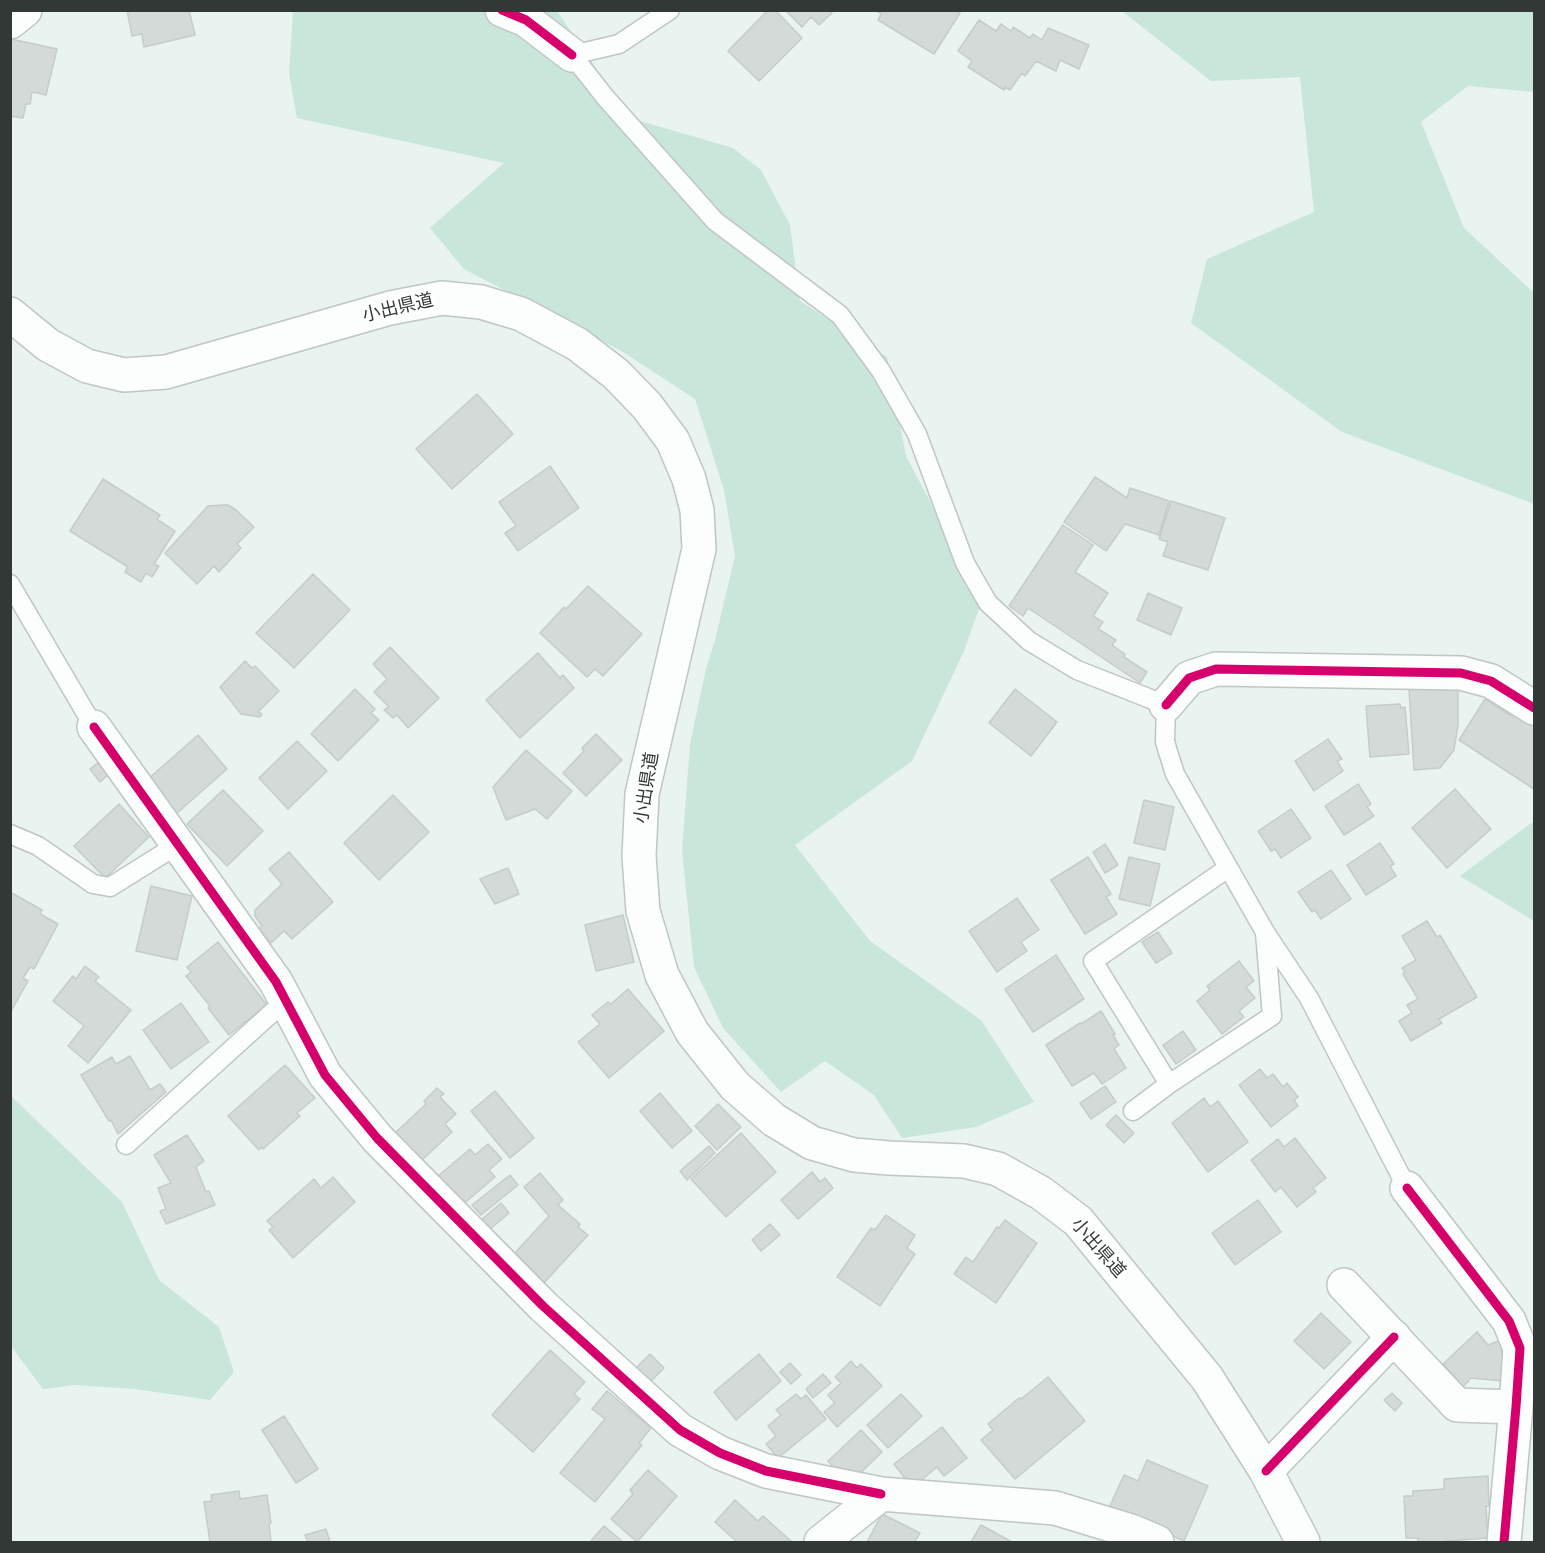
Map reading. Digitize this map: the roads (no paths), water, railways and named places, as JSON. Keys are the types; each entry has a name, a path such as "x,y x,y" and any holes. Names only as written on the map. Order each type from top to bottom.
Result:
{"street":[{"path":"10,22 25,10"},
{"path":"502,10 526,20 572,55"},
{"name":"小出県道","path":"10,314 57,350 87,366 124,375 166,372 390,308 442,298 481,302 521,315 577,344 616,374 647,406 673,441 689,479 697,510 699,549 642,794 639,856 643,911 662,975 692,1032 735,1086 774,1120 812,1143 854,1155 964,1161 998,1170 1041,1193 1078,1221 1207,1378 1266,1471 1303,1542"},
{"path":"1166,705 1189,678 1216,669 1461,673 1491,681 1534,708"},
{"path":"94,727 276,982 324,1075 377,1138 543,1306 681,1430 720,1453 766,1472 881,1494 1054,1508 1131,1531 1157,1542"},
{"path":"1407,1188 1509,1321 1520,1348 1504,1542"},
{"path":"1344,1285 1457,1405 1516,1407"},
{"path":"1266,1471 1394,1338"},
{"path":"821,1542 881,1494"}],"lane":[{"path":"670,10 618,44 572,55 604,97 715,220 840,315 881,371 917,434 965,563 988,603 1029,641 1068,664 1166,705 1165,742 1176,774 1265,932 1309,998 1407,1188"},
{"path":"10,584 94,727"},
{"path":"10,834 38,846 93,884 110,887 177,845"},
{"path":"1170,1084 1093,961 1228,868"},
{"path":"1132,1111 1272,1016 1265,932"},
{"path":"126,1145 286,1000"}]}
